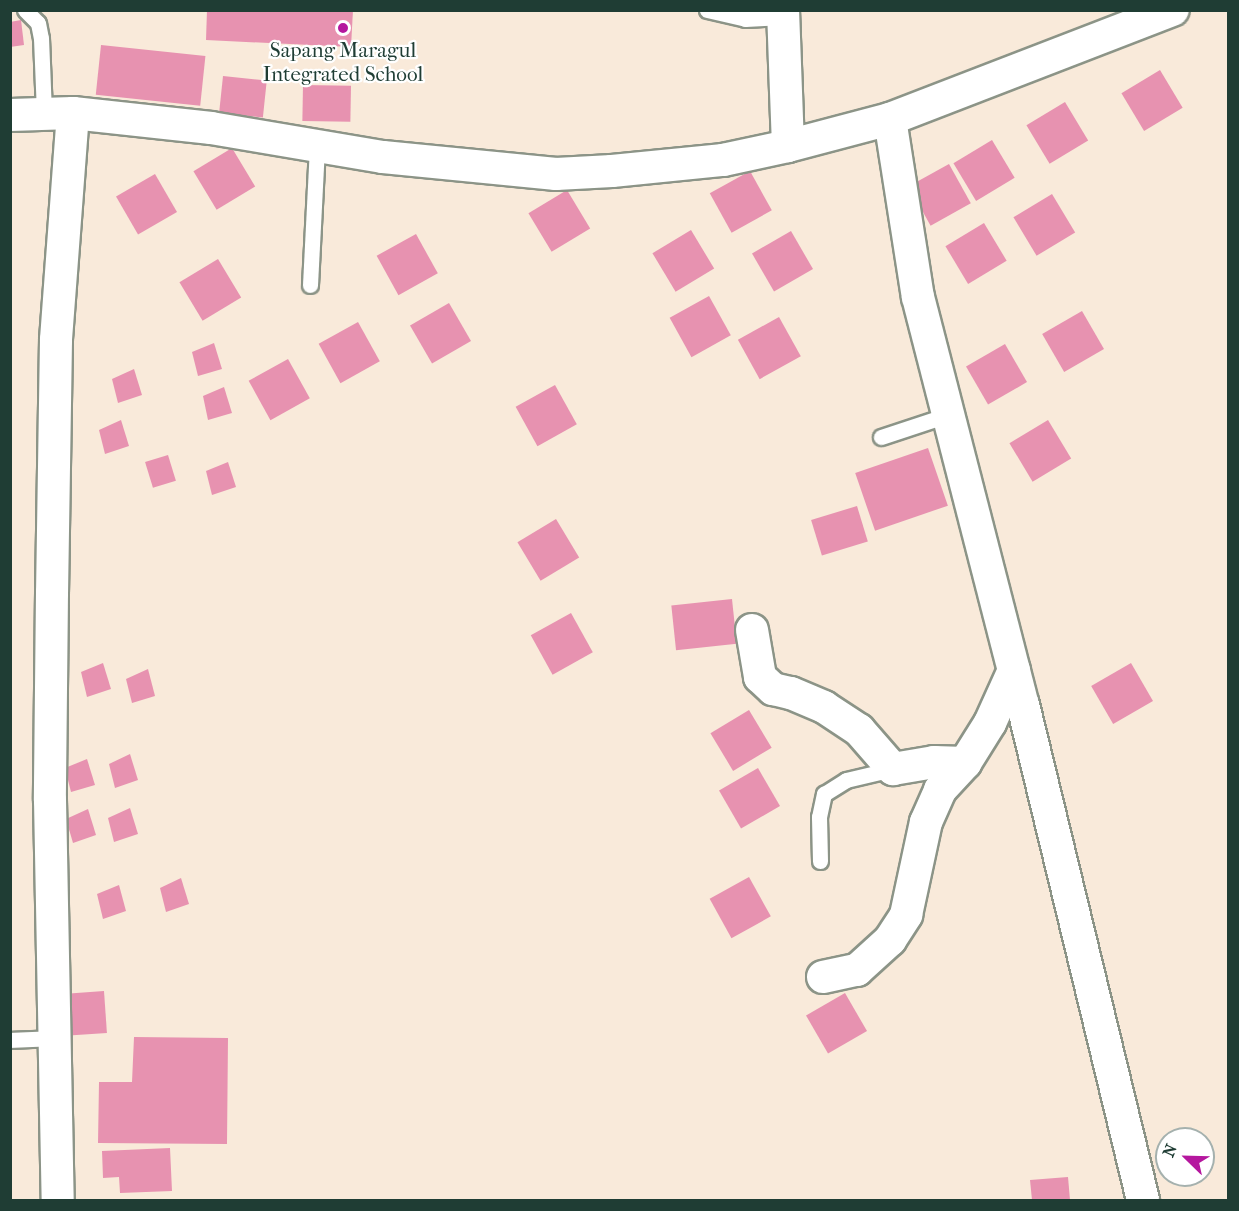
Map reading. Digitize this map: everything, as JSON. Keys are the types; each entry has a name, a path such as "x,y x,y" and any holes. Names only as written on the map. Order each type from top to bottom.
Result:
{"street":[{"path":"10,115 58,113 211,128 383,157 556,174 723,159 788,146 890,119 1173,10"},
{"path":"783,14 788,146"},
{"path":"58,113 50,788 58,1200"},
{"path":"890,119 918,297 1014,670 1143,1200"},
{"path":"752,630 760,677 773,689 791,693 824,707 859,730 893,769 934,762 965,763"},
{"path":"823,977 857,970 890,940 906,915 926,822 940,790 965,763 990,723 1014,670"}],"lane":[{"path":"25,10 38,23 58,113"},
{"path":"707,10 745,20 783,14"},
{"path":"310,285 317,146"},
{"path":"881,437 948,415"},
{"path":"820,861 819,817 824,794 846,780 893,769"},
{"path":"10,1040 54,1038"}],"building":[{"path":"207,10 353,10 351,47 206,40"},
{"path":"21,20 24,45 10,47 10,22"},
{"path":"101,45 205,56 200,106 96,95"},
{"path":"1160,70 1183,108 1144,131 1121,93"},
{"path":"223,76 267,81 263,117 219,113"},
{"path":"303,85 351,86 350,122 302,121"},
{"path":"1065,102 1088,141 1050,164 1026,125"},
{"path":"992,140 1015,178 976,201 953,163"},
{"path":"232,148 255,187 217,210 193,171"},
{"path":"949,164 971,203 931,226 909,186"},
{"path":"750,171 772,210 732,233 710,193"},
{"path":"155,174 177,212 138,235 116,196"},
{"path":"567,190 590,229 552,252 528,213"},
{"path":"1052,194 1075,233 1037,256 1013,217"},
{"path":"984,223 1007,261 968,284 945,246"},
{"path":"691,230 714,269 676,292 652,253"},
{"path":"791,231 813,269 774,292 752,254"},
{"path":"416,234 438,273 398,295 377,256"},
{"path":"218,259 241,298 203,321 179,282"},
{"path":"709,296 731,335 691,357 670,318"},
{"path":"449,303 471,341 432,364 410,326"},
{"path":"1082,311 1104,349 1064,372 1042,334"},
{"path":"779,317 801,356 760,379 738,340"},
{"path":"358,322 380,361 340,383 319,344"},
{"path":"214,343 222,369 198,376 192,352"},
{"path":"1005,344 1027,382 988,405 966,366"},
{"path":"288,359 310,398 270,420 249,381"},
{"path":"134,369 142,395 118,403 112,379"},
{"path":"555,385 577,424 537,446 516,407"},
{"path":"224,387 232,413 208,420 203,396"},
{"path":"121,420 129,446 105,454 99,430"},
{"path":"1048,420 1071,459 1033,482 1009,443"},
{"path":"928,448 948,506 875,531 855,473"},
{"path":"168,455 176,481 153,488 145,462"},
{"path":"228,462 236,487 212,495 206,471"},
{"path":"857,506 868,541 822,555 811,520"},
{"path":"556,519 579,558 541,581 517,542"},
{"path":"732,599 737,644 676,650 671,605"},
{"path":"571,613 593,652 553,675 531,635"},
{"path":"103,663 111,689 87,697 81,672"},
{"path":"1131,663 1153,701 1113,724 1091,686"},
{"path":"148,669 155,696 132,703 126,679"},
{"path":"749,710 772,748 733,771 710,733"},
{"path":"130,754 138,780 115,788 109,764"},
{"path":"87,759 95,785 71,792 65,768"},
{"path":"758,768 780,806 741,829 719,790"},
{"path":"130,808 138,834 114,842 108,818"},
{"path":"88,809 96,835 73,843 66,819"},
{"path":"749,877 771,916 731,938 710,899"},
{"path":"181,878 189,904 166,912 160,888"},
{"path":"119,885 126,911 103,919 97,894"},
{"path":"104,991 107,1033 69,1036 66,994"},
{"path":"845,993 867,1031 828,1054 806,1016"},
{"path":"134,1037 228,1038 227,1144 98,1143 99,1082 132,1082"},
{"path":"170,1148 172,1191 120,1193 119,1177 103,1178 102,1151"},
{"path":"1068,1177 1070,1200 1032,1200 1030,1180"}],"place":[{"name":"Sapang Maragul Integrated School","path":"343,28"}]}
